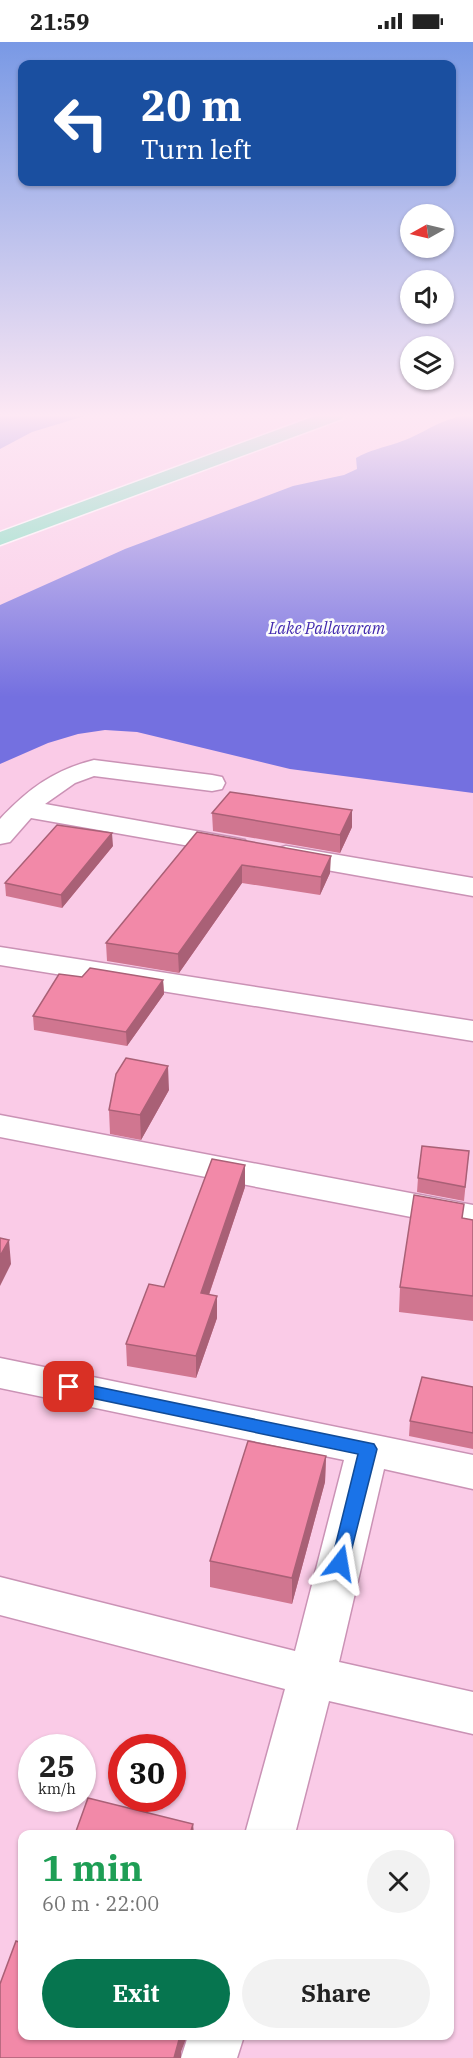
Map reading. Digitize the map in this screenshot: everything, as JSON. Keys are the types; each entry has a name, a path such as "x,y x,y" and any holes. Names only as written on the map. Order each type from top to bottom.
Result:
{"main road":[{"path":"0,539 81,509"}],"street":[{"path":"1,833 24,809 58,780 75,771 94,768 212,783"},
{"path":"24,809 473,887"},
{"path":"0,956 473,1031"},
{"path":"0,1126 473,1217"},
{"path":"0,1373 473,1472"},
{"path":"271,1830 368,1449"},
{"path":"0,1596 312,1676 473,1713"},
{"path":"210,2058 215,2040"}],"water":[{"name":"Lake Pallavaram","path":"231,509 473,509 473,793 290,769 137,732 105,730 78,734 48,743 0,764 0,605 125,549"}],"building":[{"path":"230,792 352,810 340,835 212,813"},
{"path":"57,825 112,833 61,895 5,883"},
{"path":"197,832 331,856 321,877 242,865 178,954 106,943"},
{"path":"90,968 163,980 126,1032 33,1016 59,974 82,977"},
{"path":"126,1058 168,1066 140,1115 109,1110 116,1074"},
{"path":"422,1146 469,1151 465,1187 418,1178"},
{"path":"212,1159 245,1165 201,1293 217,1296 196,1356 126,1344 149,1284 164,1287"},
{"path":"414,1195 464,1204 462,1218 473,1220 473,1296 400,1287"},
{"path":"0,1238 9,1240 0,1256"},
{"path":"422,1377 473,1387 473,1433 410,1421"},
{"path":"248,1441 326,1456 292,1578 210,1561"},
{"path":"96,1800 108,1803 108,1812 145,1812 193,1824 191,1830 76,1830 83,1812 96,1812"},
{"path":"16,1941 18,1942 18,2040 179,2040 174,2058 0,2058 0,1984"}],"route":[{"path":"69,1387 368,1449 340,1563"}]}
